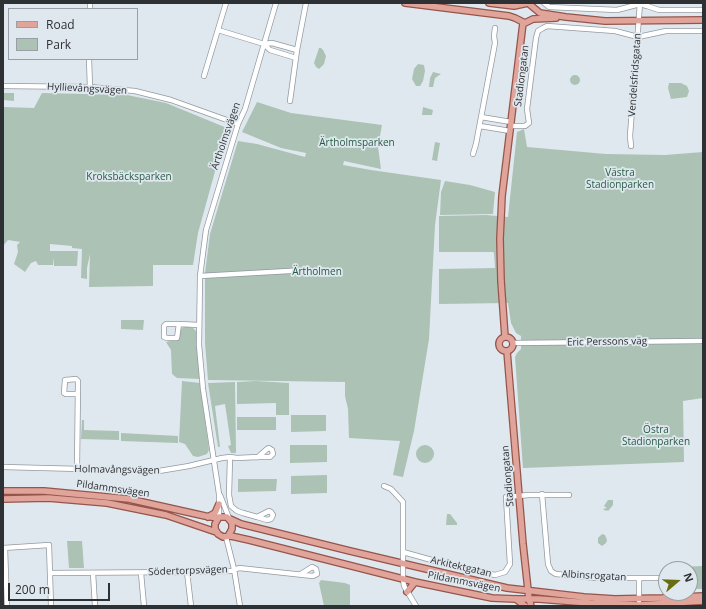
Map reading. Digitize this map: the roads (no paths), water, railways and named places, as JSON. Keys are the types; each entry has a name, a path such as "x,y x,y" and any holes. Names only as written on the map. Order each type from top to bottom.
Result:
{"main road":[{"path":"405,3 509,16 518,19 523,23 533,20 566,17"},
{"path":"489,3 512,6 528,3 533,5 540,13 605,21 703,20"},
{"path":"518,19 515,13 522,4"},
{"path":"533,5 535,15 533,20"},
{"name":"Stadiongatan","path":"523,23 503,191 500,246 505,337 500,340 499,344 502,350 507,351 518,495 531,606"},
{"path":"505,337 516,343 511,350 507,351"},
{"name":"Pildammsvägen","path":"3,491 44,491 129,499 208,517 219,517"},
{"name":"Pildammsvägen","path":"3,499 48,498 107,503 150,511 216,532"},
{"path":"208,517 215,513 219,504"},
{"path":"219,517 224,516 229,519"},
{"name":"Ärtholmsvägen","path":"216,532 214,525 219,517"},
{"name":"Pildammsvägen","path":"229,519 241,524 495,585 584,597 639,602 703,596"},
{"name":"Ärtholmsvägen","path":"227,536 233,528 229,519"},
{"path":"216,532 221,536 227,536"},
{"name":"Pildammsvägen","path":"227,536 249,540 415,582 483,596 515,599 639,602 703,601"},
{"path":"407,592 415,582"},
{"path":"515,599 526,606"},
{"name":"Stadiongatan","path":"526,606 529,599"}],"street":[{"path":"204,76 226,3"},
{"name":"Ärtholmsvägen","path":"219,517 219,494 201,372 199,325 200,276 206,230 238,124 245,109 276,3"},
{"path":"290,101 297,50 306,3"},
{"path":"544,3 549,7 617,10 640,4 659,10 703,10"},
{"name":"Vendelsfridsgatan","path":"630,146 640,4"},
{"name":"Stadiongatan","path":"510,126 525,126 529,123 527,109 537,34 540,30 547,26 615,31 638,37"},
{"path":"473,154 480,126 495,43 495,28"},
{"path":"218,30 264,44 272,43 297,50"},
{"path":"638,37 666,31 703,31"},
{"path":"264,44 270,50 296,58"},
{"path":"89,60 90,87"},
{"name":"Hyllievångsvägen","path":"3,86 90,87 126,90 170,100 238,124"},
{"path":"481,117 510,126"},
{"path":"480,126 510,126"},
{"path":"200,276 307,270"},
{"path":"179,324 199,325"},
{"name":"Eric Perssons väg","path":"516,343 701,341"},
{"path":"77,469 78,394"},
{"path":"230,457 229,495 231,506 237,511 257,516"},
{"name":"Holmavångsvägen","path":"3,467 159,471 230,457 258,457"},
{"path":"384,486 392,489 402,502 403,578 407,592 416,606"},
{"name":"Ärtholmsvägen","path":"219,494 229,519"},
{"name":"Albinsrogatan","path":"542,494 548,564 551,571 556,574 595,578 658,578"},
{"path":"518,495 569,495"},
{"name":"Arkitektgatan","path":"403,552 490,575 503,573 508,568 510,560 505,498 507,496 518,495"},
{"name":"Ärtholmsvägen","path":"227,536 240,606"},
{"path":"7,606 5,592 4,548 49,545 51,606"},
{"name":"Södertorpsvägen","path":"50,573 141,573 250,569 301,574"},
{"path":"187,572 191,606"},
{"path":"93,573 95,606"},
{"path":"141,573 144,606"},
{"path":"639,578 639,602"}],"park label":[{"name":"Ärtholmsparken","path":"357,143"},
{"name":"Kroksbäcksparken","path":"129,177"},
{"name":"Västra Stadionparken","path":"620,178"},
{"name":"Ärtholmen","path":"317,272"},
{"name":"Östra Stadionparken","path":"656,436"}]}
